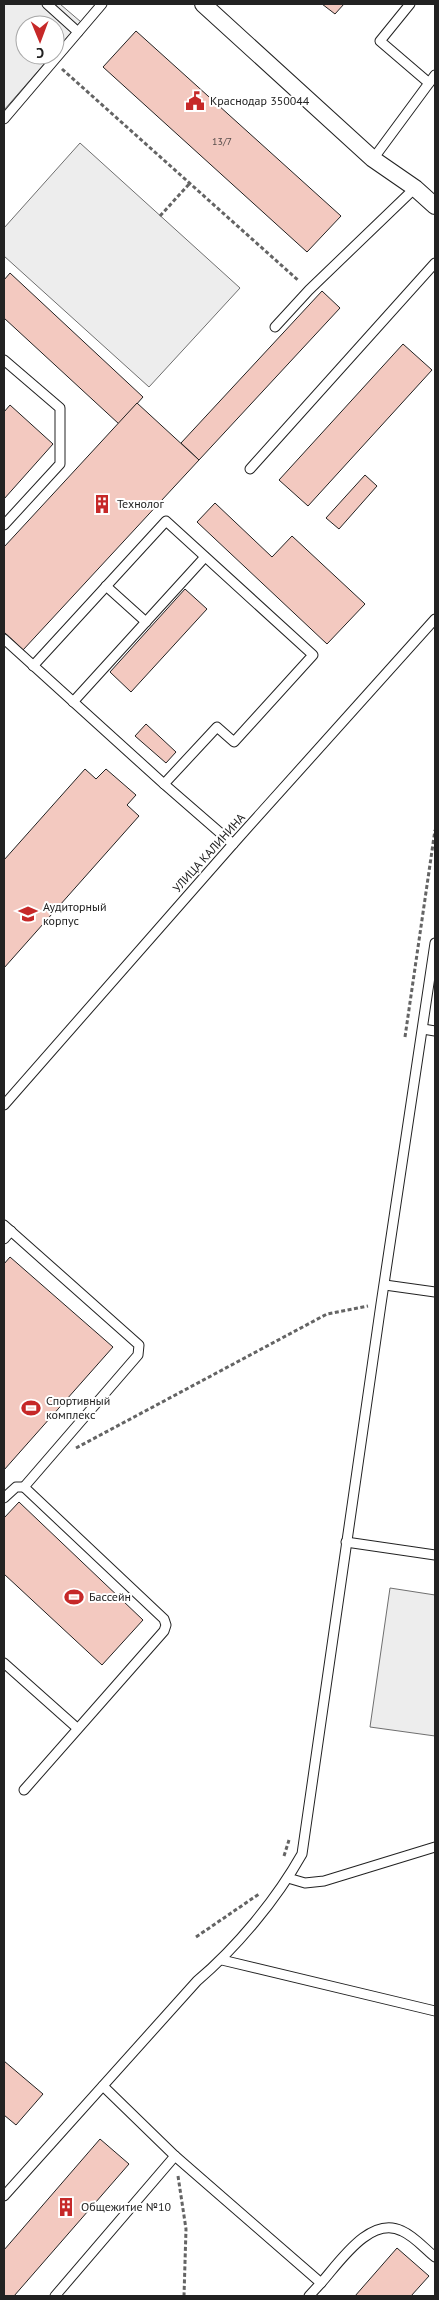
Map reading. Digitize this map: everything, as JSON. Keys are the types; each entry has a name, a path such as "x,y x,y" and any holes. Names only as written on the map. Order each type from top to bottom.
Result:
{"street":[{"path":"203,4 373,159 415,188 435,206"}],"lane":[{"path":"47,4 78,32"},
{"path":"65,47 102,4"},
{"path":"410,4 380,42 429,83"},
{"path":"4,119 50,65"},
{"path":"373,159 435,75"},
{"path":"275,327 309,290 415,188"},
{"path":"250,469 435,263"},
{"path":"4,360 60,408 60,464 4,525"},
{"path":"33,666 166,521 313,655 234,742 217,727 164,784"},
{"path":"73,702 205,557"},
{"path":"106,586 146,622"},
{"name":"УЛИЦА КАЛИНИНА","path":"4,1105 233,844 435,619"},
{"path":"4,639 233,844"},
{"path":"4,2196 197,1981 222,1960 288,1878 302,1854 380,1304 385,1285 435,943"},
{"path":"423,1030 435,1031"},
{"path":"4,1239 7,1228 136,1340 139,1349 138,1355 24,1487"},
{"path":"385,1285 435,1292"},
{"path":"4,1498 16,1487 24,1487 164,1619 166,1625 164,1631 24,1790"},
{"path":"346,1542 435,1555"},
{"path":"4,1663 77,1728"},
{"path":"288,1878 305,1883 324,1882 435,1847"},
{"path":"222,1960 435,2011"},
{"path":"103,2086 175,2156 321,2283"},
{"path":"55,2296 175,2156"},
{"path":"309,2296 365,2235 383,2227 402,2230 435,2257"}],"path":[{"path":"57,65 309,290"},
{"path":"160,216 190,183"},
{"path":"404,1044 435,830"},
{"path":"365,1316 368,1297"},
{"path":"68,1453 327,1314 380,1304"},
{"path":"283,1858 290,1830"},
{"path":"196,1937 261,1892"},
{"path":"175,2156 186,2229 184,2296"}],"shaded area":[{"path":"4,4 60,4 81,22 65,40 65,15 15,15 15,65 43,65 4,110"},
{"path":"80,143 240,288 149,387 4,256 4,228"},
{"path":"390,1588 435,1595 435,1736 370,1727"}],"building":[{"path":"322,4 344,4 335,14"},
{"path":"136,31 341,216 307,252 103,67"},
{"path":"10,273 143,397 119,424 4,318 4,280"},
{"path":"322,291 340,308 199,460 181,443"},
{"path":"403,344 432,370 308,506 279,480"},
{"name":"Технолог","path":"137,403 199,460 23,650 4,632 4,547"},
{"path":"10,405 53,444 4,499 4,412"},
{"path":"365,475 377,486 339,529 326,518"},
{"path":"215,503 272,557 292,536 365,604 327,644 197,522"},
{"path":"185,589 207,609 131,692 110,672"},
{"path":"146,724 176,752 166,763 135,736"},
{"name":"Аудиторный корпус","path":"85,769 96,779 106,769 136,795 127,805 139,816 4,968 4,860"},
{"name":"Спортивный комплекс","path":"10,1257 113,1347 4,1470 4,1264"},
{"name":"Бассейн","path":"19,1502 143,1620 102,1665 4,1574 4,1518"},
{"path":"4,2061 43,2094 16,2125 4,2115"},
{"name":"Общежитие №10","path":"100,2139 129,2164 14,2296 4,2296 4,2250"},
{"path":"397,2248 429,2276 411,2296 355,2296"}],"place":[{"name":"Краснодар 350044","path":"195,101"},
{"name":"Технолог","path":"102,504"},
{"name":"Аудиторный корпус","path":"28,914"},
{"name":"Спортивный комплекс","path":"31,1408"},
{"name":"Бассейн","path":"74,1597"},
{"name":"Общежитие №10","path":"66,2207"}]}
